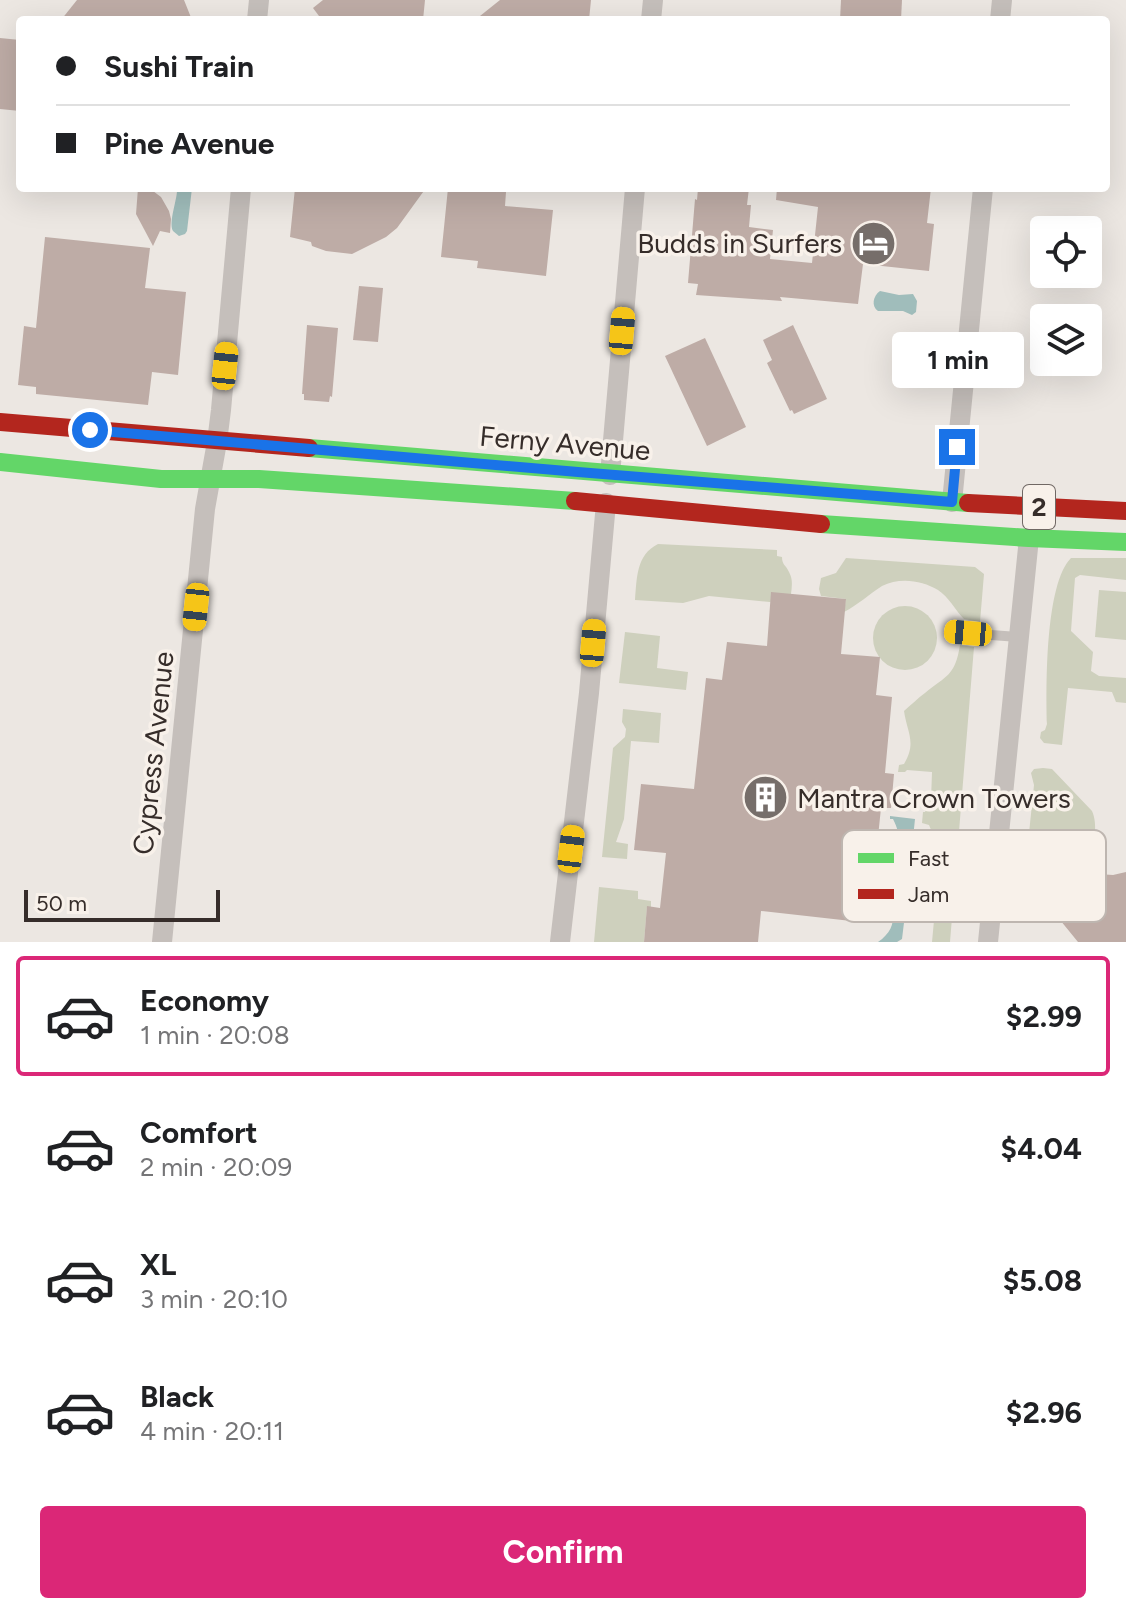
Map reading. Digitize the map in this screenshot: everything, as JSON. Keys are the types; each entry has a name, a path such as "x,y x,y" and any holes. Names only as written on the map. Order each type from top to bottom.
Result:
{"highway":[{"name":"Ferny Avenue","path":"0,422 610,475 952,502 1126,511"},
{"name":"Ferny Avenue","path":"0,462 161,479 259,479 606,503 840,526 1126,542"}],"street":[{"name":"Cypress Avenue","path":"162,942 205,509 217,442 241,192"},
{"path":"610,475 635,192"},
{"path":"952,502 983,192"},
{"path":"560,942 589,693 606,503"},
{"path":"999,830 1029,538"},
{"path":"988,942 990,922"}],"lane":[{"path":"951,632 1019,637"}],"green space":[{"path":"658,544 777,550 777,556 782,557 791,577 791,594 770,602 709,596 683,603 635,600 642,561 645,554"},
{"path":"846,558 975,567 984,574 980,622 964,619 938,590 910,581 896,581 882,586 844,612 846,599 821,596 819,589 821,578 836,573"},
{"path":"1071,558 1126,558 1126,580 1080,575 1075,578 1071,631 1093,652 1091,671 1099,676 1126,678 1126,703 1116,702 1112,692 1068,688 1062,745 1044,743 1040,738 1047,724 1047,662 1052,612 1062,571"},
{"path":"1099,590 1126,592 1126,640 1095,637"},
{"path":"905,606 923,612 931,620 937,638 931,656 923,664 905,670 887,664 879,656 873,638 879,620 887,612"},
{"path":"625,632 660,636 657,668 688,672 686,690 619,683"},
{"path":"960,645 974,647 959,830 931,830 929,825 922,823 923,812 931,800 932,772 898,772 899,765 904,764 910,750 904,711 949,674 956,663"},
{"path":"623,709 661,713 659,743 631,741 624,819 616,842 628,844 627,859 602,857 613,748 625,737"},
{"path":"1034,769 1052,769 1092,811 1095,830 1029,830 1034,785 1031,773"},
{"path":"599,887 638,891 638,899 651,901 651,907 647,907 644,942 594,942"},
{"path":"934,922 952,922 950,942 932,942"}],"water":[{"path":"177,192 192,192 187,231 179,236 172,227"},
{"path":"880,291 913,294 917,301 916,312 912,315 903,311 878,311 874,301"},
{"path":"890,816 915,819 914,830 898,830 893,819"},
{"path":"893,922 904,922 902,939 878,942 886,936"}],"building":[{"path":"77,0 184,0 190,16 64,16"},
{"path":"323,0 425,0 423,16 319,16 313,8"},
{"path":"500,0 591,0 589,16 480,16"},
{"path":"841,0 902,0 901,16 840,16"},
{"path":"0,38 16,40 16,111 0,109"},
{"path":"138,192 154,192 169,211 170,233 160,231 153,246 136,214"},
{"path":"295,192 423,192 397,228 352,254 326,251 312,246 311,242 290,237"},
{"path":"448,192 506,192 505,206 553,210 546,276 477,268 478,261 441,257"},
{"path":"698,192 749,192 749,227 773,230 770,259 812,263 818,207 776,200 777,192 931,192 927,223 934,224 929,271 863,264 858,304 780,297 782,301 696,295 698,284 688,283"},
{"path":"45,237 150,248 145,288 186,292 178,375 152,372 148,405 36,394 36,387 18,385 24,326 36,328"},
{"path":"359,286 383,288 378,342 353,340"},
{"path":"307,325 338,328 329,402 304,400 302,394"},
{"path":"793,325 827,399 794,414 767,363 772,360 763,340"},
{"path":"705,338 746,427 707,446 665,356"},
{"name":"Mantra Crown Towers","path":"771,592 846,599 841,654 880,657 876,695 892,697 885,773 894,774 891,808 881,808 879,830 842,830 842,920 761,911 758,942 644,942 647,906 660,908 666,853 634,850 641,784 694,789 706,678 722,680 727,642 767,646"},
{"path":"1126,872 1126,942 1078,942 1062,922 1106,922 1106,875"}],"traffic: fast":[{"path":"309,448 968,503"},
{"path":"0,462 161,479 259,479 575,501"},
{"path":"821,524 1126,542"}],"traffic: jam":[{"path":"0,422 309,448"},
{"path":"575,501 821,524"},
{"path":"968,503 1126,511"}],"place":[{"name":"Budds in Surfers","path":"873,243"},
{"name":"Mantra Crown Towers","path":"766,798"}],"route":[{"path":"90,430 952,502 957,447"}]}
